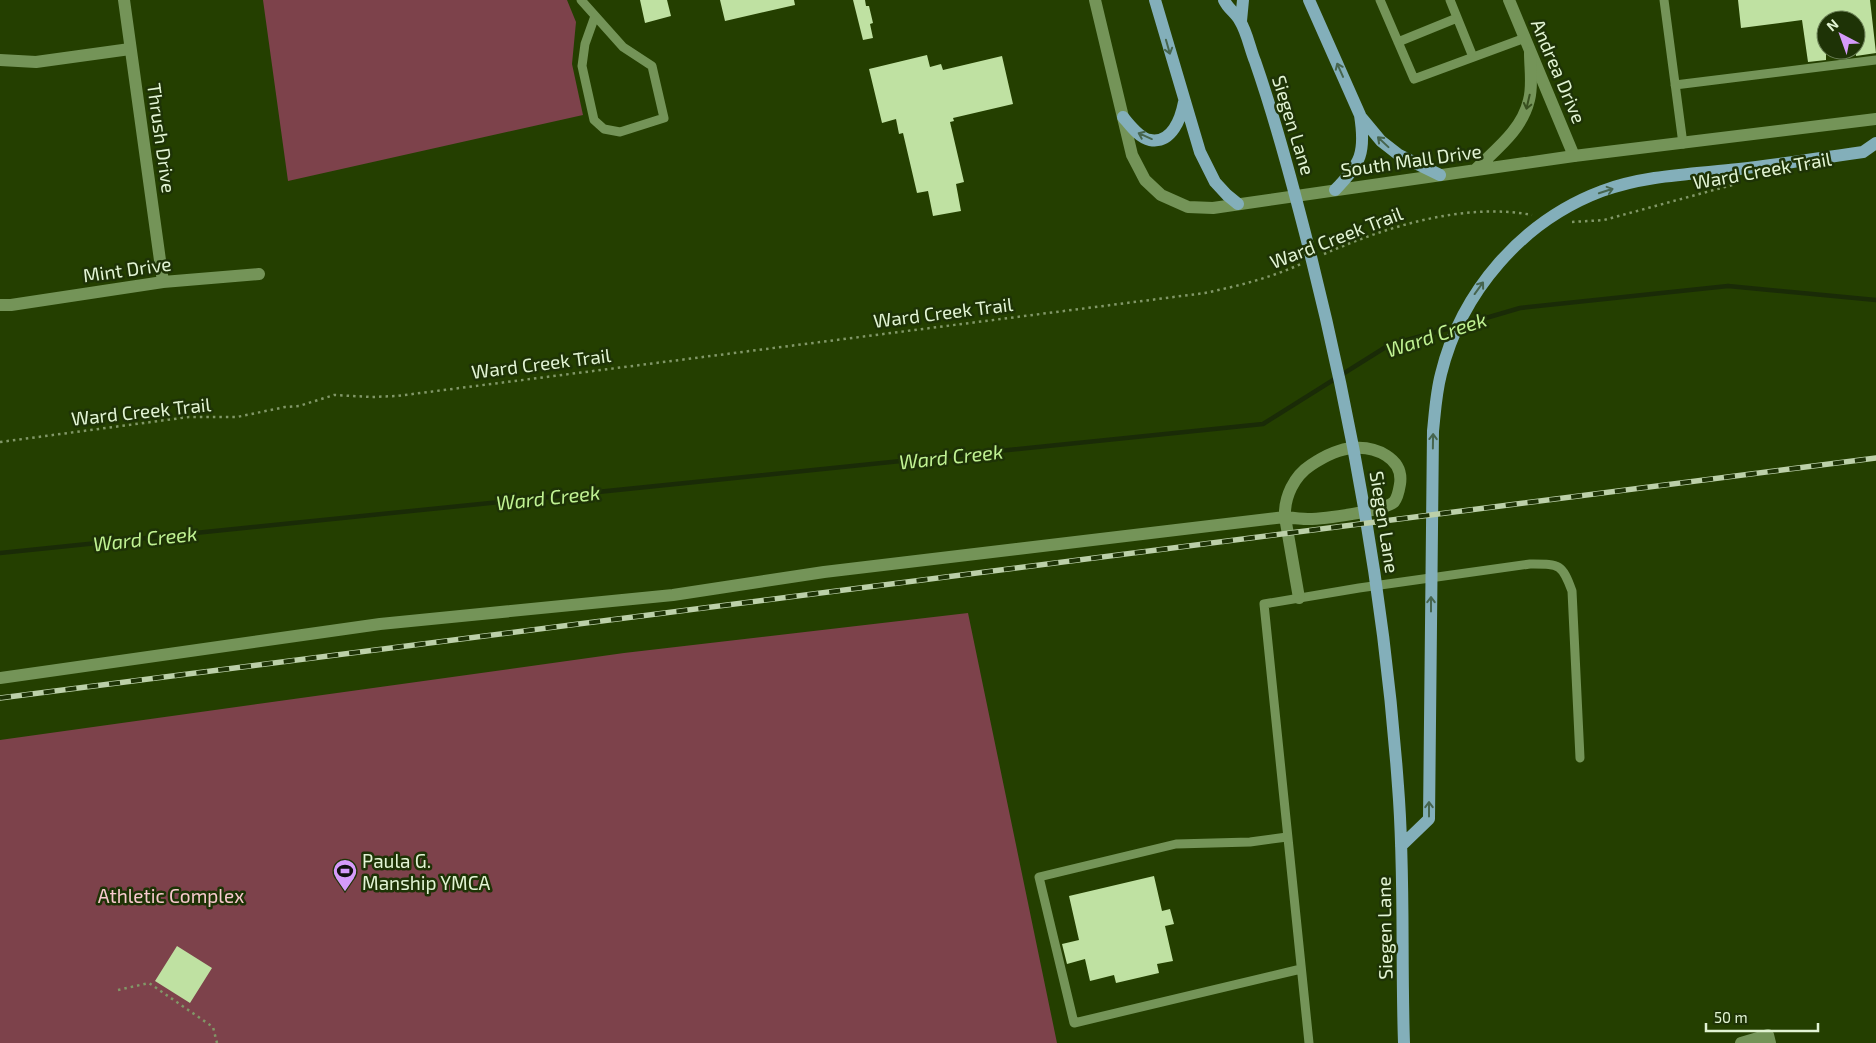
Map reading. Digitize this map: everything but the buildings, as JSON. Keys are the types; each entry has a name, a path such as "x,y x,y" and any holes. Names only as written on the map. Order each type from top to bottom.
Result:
{"main road":[{"path":"1154,0 1200,152 1215,182 1238,204"},
{"name":"Siegen Lane","path":"1224,0 1241,21 1266,93 1316,272 1352,442 1371,548 1389,675 1398,787 1401,846 1404,1043"},
{"name":"Siegen Lane","path":"1241,21 1243,0"},
{"path":"1309,0 1360,115 1381,142 1399,155 1440,175"},
{"path":"1123,117 1137,132 1150,140 1164,139 1175,129 1182,115 1184,100"},
{"path":"1335,190 1352,172 1362,152 1363,135 1360,115"},
{"path":"1401,846 1429,819 1433,430 1441,374 1461,320 1474,295 1504,257 1525,236 1580,200 1602,191 1660,178 1863,152 1876,142"}],"street":[{"name":"Thrush Drive","path":"124,0 163,282"},
{"name":"South Mall Drive","path":"1095,0 1132,156 1145,180 1161,195 1188,207 1213,208 1574,156 1876,119"},
{"name":"Andrea Drive","path":"1509,0 1574,156"},
{"path":"0,60 36,62 130,49"},
{"path":"1475,170 1514,131 1523,118 1530,98 1530,53"},
{"name":"Mint Drive","path":"0,305 163,282 259,274"},
{"path":"0,678 380,624 673,595 824,572 1285,518 1309,519 1385,507 1394,501 1399,492 1401,478 1396,464 1388,456 1376,450 1354,448 1336,452 1315,462 1301,472 1288,493 1284,508 1285,518 1299,598"},
{"path":"1741,1043 1768,1035 1770,1043"}],"lane":[{"path":"581,0 596,16 622,47 652,66 664,118 620,132 604,129 594,120 582,66 585,44 596,16"},
{"path":"1450,0 1473,57"},
{"path":"1664,0 1683,144"},
{"path":"1383,1 1414,80 1525,38"},
{"path":"1398,42 1457,18"},
{"path":"1675,85 1876,60"},
{"path":"1309,1043 1264,604 1359,588 1530,564 1551,564 1561,567 1572,591 1580,758"},
{"path":"1287,837 1250,842 1176,844 1039,876 1074,1024 1300,969"}],"path":[{"name":"Ward Creek Trail","path":"1566,222 1604,220 1743,183"},
{"name":"Ward Creek Trail","path":"1322,255 1377,232 1430,219 1498,212 1538,216"},
{"name":"Ward Creek Trail","path":"0,442 189,417 237,417 299,406 334,395 397,396 1205,293 1241,286 1280,274 1305,262"},
{"path":"118,990 149,983 213,1027 217,1043"}],"green space":[{"path":"263,0 567,0 576,22 572,64 583,115 288,181"},
{"name":"Paula G. Manship YMCA","path":"968,613 1057,1043 0,1043 0,740 624,653"}],"waterway":[{"name":"Ward Creek","path":"1462,325 1520,308 1728,286 1876,300"},
{"name":"Ward Creek","path":"0,553 1263,424 1389,345 1454,327"}],"railway":[{"path":"0,698 1876,458"}],"place":[{"name":"Paula G. Manship YMCA","path":"345,892"}],"park label":[{"name":"Athletic Complex","path":"171,895"}]}
